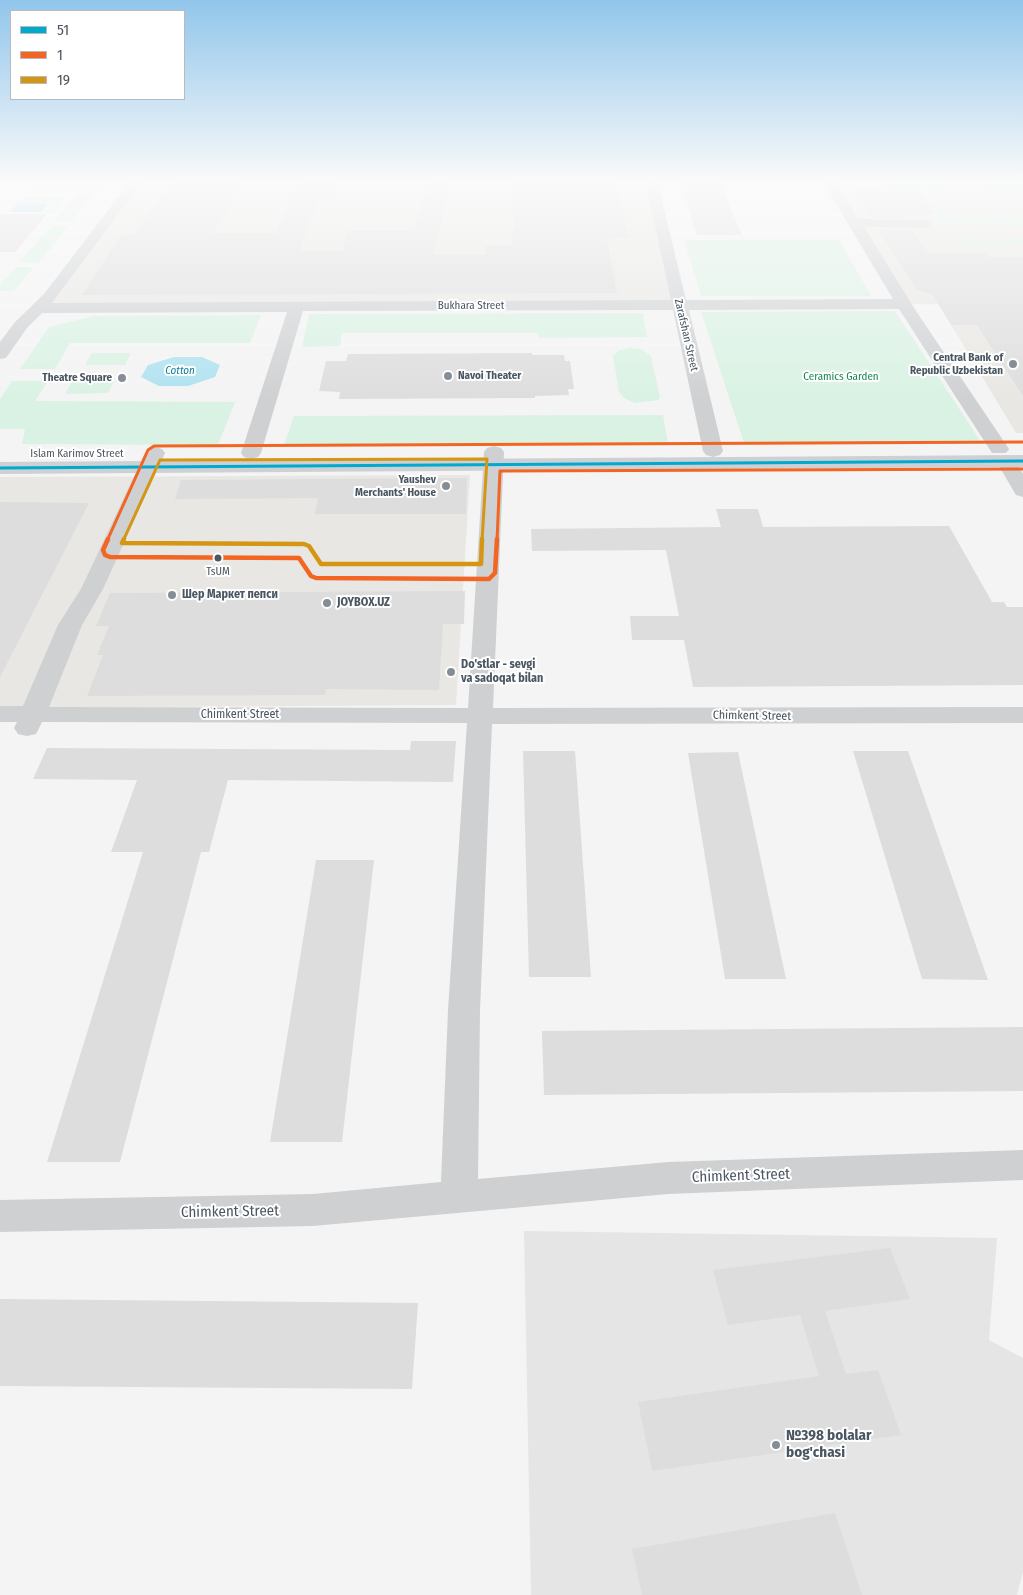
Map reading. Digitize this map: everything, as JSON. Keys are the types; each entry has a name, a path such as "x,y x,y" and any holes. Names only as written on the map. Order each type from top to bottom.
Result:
{"main road":[{"name":"Islam Karimov Street","path":"0,468 251,453 494,458 1009,457 1023,449"},
{"name":"Islam Karimov Street","path":"0,454 152,460"},
{"path":"152,460 494,458"}],"street":[{"path":"0,354 21,325 49,297 82,253"},
{"name":"Zarafshan Street","path":"668,253 714,457"},
{"path":"873,253 904,304 1009,457 1023,491"},
{"name":"Bukhara Street","path":"38,308 904,304"},
{"path":"251,453 296,307"},
{"path":"459,1196 464,1010 494,458"},
{"path":"30,722 70,625 102,569 152,460"},
{"name":"Chimkent Street","path":"0,714 30,722 481,715 774,717 1023,715"},
{"name":"Chimkent Street","path":"0,1216 313,1210 668,1178 1023,1165"}],"shaded area":[{"path":"82,253 668,253 679,305 38,308 49,297"},
{"path":"873,253 1023,253 1023,305 905,304"},
{"path":"945,315 1023,316 1023,433 1016,433"},
{"path":"470,475 456,705 0,708 0,477"},
{"name":"№398 bolalar bog'chasi","path":"524,1231 997,1238 989,1340 1023,1358 1023,1571 1017,1595 531,1595"}],"green space":[{"path":"27,253 46,253 38,263 19,262"},
{"path":"688,253 847,253 871,296 701,296"},
{"path":"16,267 34,267 14,291 0,291 0,285"},
{"name":"Ceramics Garden","path":"895,311 981,442 744,443 701,312"},
{"path":"643,313 647,337 539,338 538,333 342,333 340,346 302,347 309,314"},
{"path":"261,315 250,343 70,343 55,369 20,369 49,327 93,316"},
{"path":"641,349 651,356 660,398 658,400 635,403 624,398 619,392 613,356 619,350"},
{"path":"92,353 131,353 125,365 85,365"},
{"path":"12,381 48,381 35,401 235,402 218,445 22,444 25,429 0,429 0,399"},
{"path":"114,381 108,393 65,394 72,382"},
{"path":"663,415 668,444 284,445 294,416"}],"water":[{"name":"Cotton","path":"174,357 202,357 220,365 215,377 188,386 159,386 141,377 148,365"}],"building":[{"path":"109,253 485,255 485,253 610,253 617,293 82,295"},
{"path":"894,253 986,253 989,257 1023,257 1023,396 977,325 951,325 932,294 917,290"},
{"name":"Navoi Theater","path":"532,353 532,355 564,355 565,361 570,361 574,389 568,389 569,395 535,396 535,398 339,399 340,392 319,391 326,361 346,361 348,354"},
{"path":"467,478 466,514 315,514 318,498 175,499 181,480"},
{"path":"0,502 89,503 0,677"},
{"path":"716,509 758,509 763,527 949,526 992,602 1004,602 1007,607 1023,607 1023,685 693,687 684,640 632,640 630,616 679,616 666,550 532,551 531,529 721,527"},
{"path":"465,591 464,624 443,624 439,690 326,689 325,695 87,696 103,655 97,655 109,626 96,626 110,593"},
{"path":"411,741 456,741 453,782 228,780 209,852 201,852 120,1162 47,1162 143,852 111,852 137,780 33,779 47,748 410,750"},
{"path":"523,751 575,751 591,977 529,977"},
{"path":"853,751 908,751 988,980 922,979"},
{"path":"738,752 786,979 725,979 688,753"},
{"path":"316,860 374,860 342,1142 270,1142"},
{"path":"1023,1027 1023,1091 544,1095 542,1031"},
{"path":"890,1248 910,1299 825,1311 846,1374 878,1370 901,1435 652,1471 638,1402 819,1376 800,1315 728,1325 713,1270"},
{"path":"0,1299 418,1303 412,1389 0,1386"},
{"path":"835,1513 862,1595 642,1595 632,1549"}],"transit line":[{"name":"1","path":"1023,442 154,446 148,450 103,550 105,555 110,557 299,558 311,576 316,578 489,579 495,573 500,471 1023,469"},
{"name":"19","path":"487,459 481,564 321,564 309,546 304,544 122,543 160,460 487,459"},
{"name":"51","path":"0,468 1023,461"}],"place":[{"name":"Central Bank of Republic Uzbekistan","path":"1013,364"},
{"name":"Navoi Theater","path":"448,376"},
{"name":"Theatre Square","path":"122,378"},
{"name":"Yaushev Merchants' House","path":"446,486"},
{"name":"TsUM","path":"218,558"},
{"name":"Шер Маркет пепси","path":"172,595"},
{"name":"JOYBOX.UZ","path":"327,603"},
{"name":"Do'stlar - sevgi va sadoqat bilan","path":"451,672"},
{"name":"№398 bolalar bog'chasi","path":"776,1445"}]}
